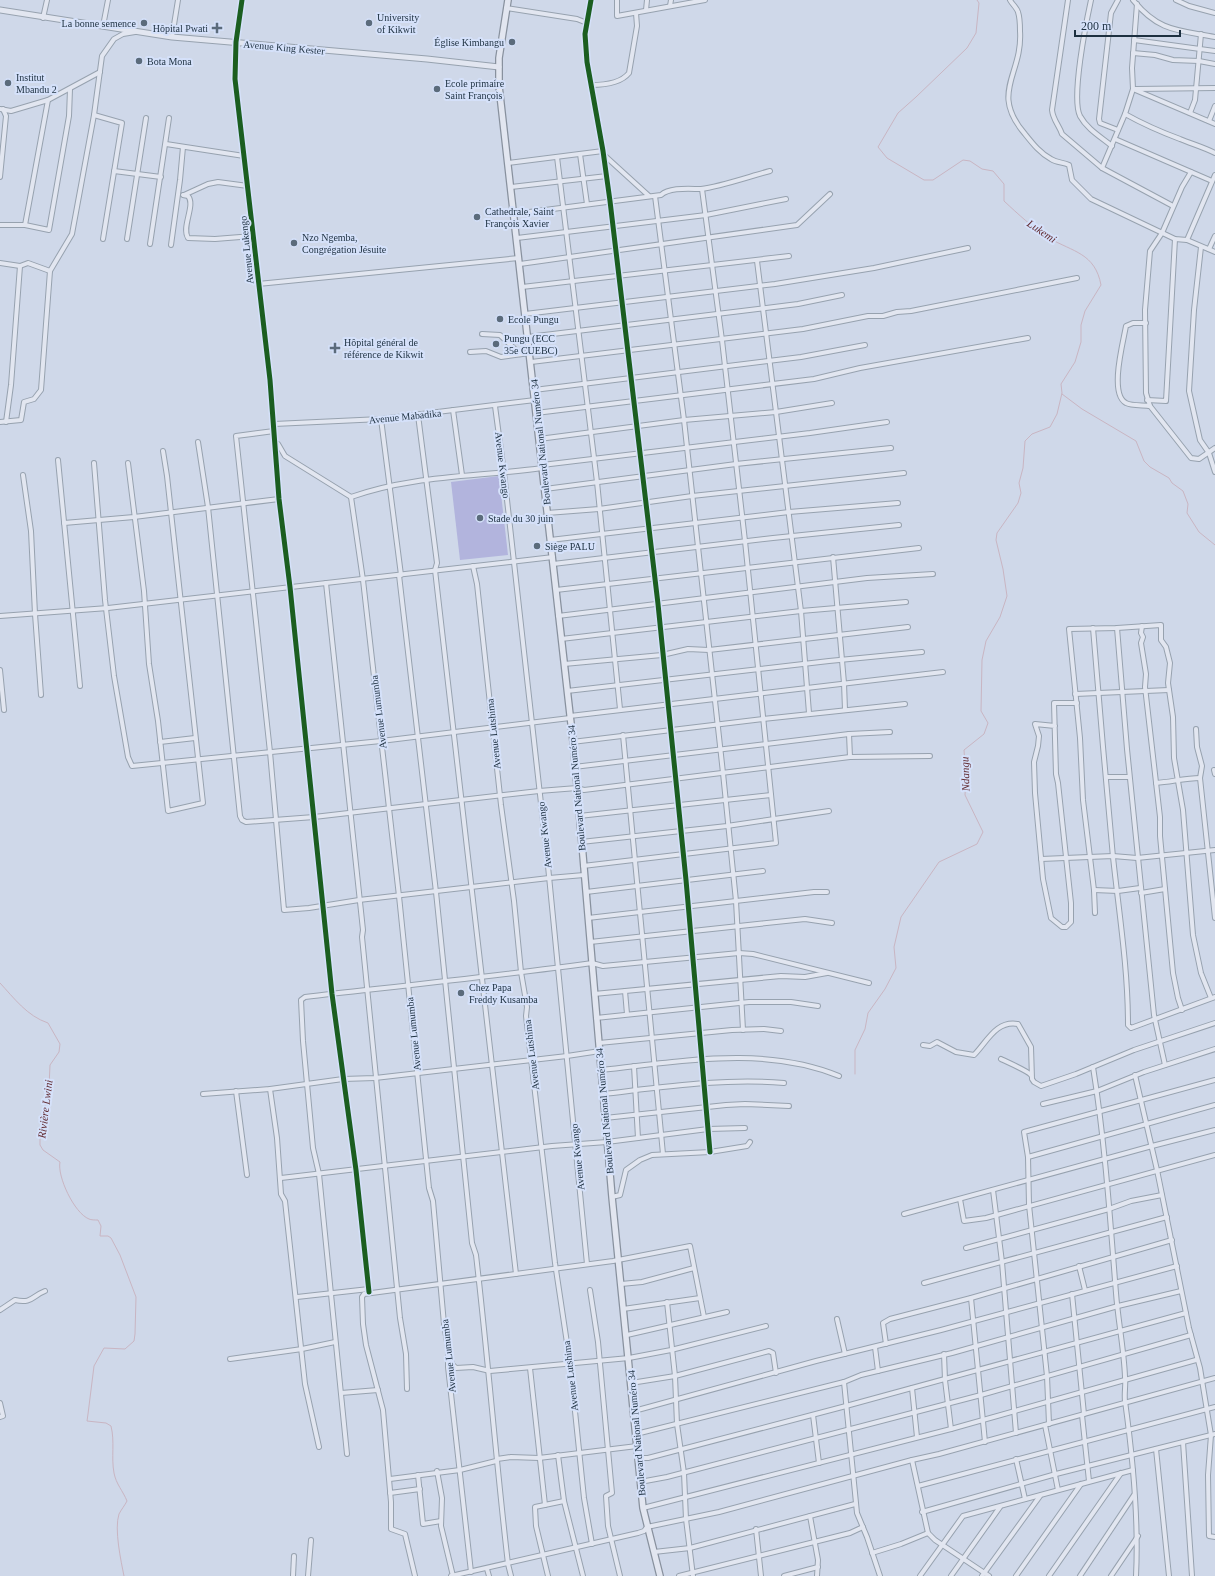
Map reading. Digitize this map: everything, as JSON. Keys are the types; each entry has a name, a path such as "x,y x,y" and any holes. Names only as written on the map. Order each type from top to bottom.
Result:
{"main road":[{"name":"Boulevard National Numéro 34","path":"508,0 498,67 499,86 570,717 612,1197 627,1335 640,1482 647,1527 660,1576"}],"street":[{"path":"43,18 47,0"},
{"path":"103,26 108,0"},
{"path":"172,37 178,0"},
{"name":"Avenue Lukengo","path":"242,0 236,42 235,79 274,424 279,499 290,587 332,994 356,1170 369,1291"},
{"path":"591,0 585,34 587,62 604,153 658,604 664,680 696,983 710,1152"},
{"path":"617,0 617,16 705,0"},
{"path":"646,10 647,0"},
{"path":"670,6 671,0"},
{"path":"1010,0 1018,13 1021,40 1019,57 1007,92 1007,103 1011,116 1036,148 1052,160 1069,165 1072,180 1091,199 1175,239 1187,240 1215,252"},
{"path":"1068,0 1052,110 1053,119 1059,126 1062,134 1102,168 1173,206"},
{"path":"1090,0 1080,72 1078,102 1080,115 1089,128 1112,146"},
{"path":"1118,0 1111,13 1099,119 1100,123 1118,130"},
{"path":"1133,0 1160,25 1180,32 1215,37"},
{"path":"1176,0 1189,6 1215,13"},
{"path":"1102,168 1125,114 1133,90 1134,40 1137,4"},
{"path":"506,8 577,19 587,23"},
{"name":"Avenue King Kester","path":"0,10 43,18 172,37 498,67"},
{"path":"591,85 606,84 622,78 629,73 637,26 636,13"},
{"path":"0,422 21,420 24,402 34,399 41,390 50,271 72,234 94,116 102,56 110,43 123,34 135,32"},
{"path":"1190,113 1195,100 1201,34"},
{"path":"1134,40 1215,51"},
{"path":"1134,53 1155,55 1173,60 1199,61 1215,64"},
{"path":"2,109 11,111 48,100 100,72"},
{"path":"1133,90 1215,88"},
{"path":"0,225 26,225 49,230 69,116 70,89"},
{"path":"1133,90 1215,124"},
{"path":"26,225 48,100"},
{"path":"1209,121 1215,106"},
{"path":"0,177 1,156 6,127 6,116 2,109"},
{"path":"1125,114 1150,127 1201,145 1215,153"},
{"path":"94,116 121,122 103,239"},
{"path":"127,239 146,118"},
{"path":"150,244 169,118"},
{"path":"0,126 6,127"},
{"path":"1115,138 1212,181"},
{"path":"166,144 244,156"},
{"path":"171,245 183,147"},
{"path":"508,163 580,154 604,153 649,196"},
{"path":"580,154 587,204"},
{"path":"557,157 562,208 576,308 597,482 620,709"},
{"path":"114,171 160,177"},
{"path":"514,214 655,196 674,191 702,189 770,171"},
{"path":"1191,172 1173,206 1162,232 1150,251 1145,297 1147,400 1150,406 1191,458 1198,459 1215,448"},
{"path":"1187,240 1215,175"},
{"path":"511,187 606,176"},
{"path":"178,197 208,184 218,182 248,186"},
{"path":"583,866 776,843 740,491 702,189"},
{"path":"258,284 569,256 797,225 830,194"},
{"path":"183,195 188,196 191,201 186,232 188,238 215,239 253,236"},
{"path":"655,196 663,244 684,420 723,773 727,826 736,901 743,1030"},
{"path":"517,238 706,215 786,199"},
{"path":"1208,249 1215,236"},
{"path":"1147,400 1166,401 1175,239"},
{"path":"1201,247 1194,310 1189,391 1200,440 1209,453 1215,472"},
{"path":"525,314 759,286 874,268 968,248"},
{"path":"522,287 757,261 789,256"},
{"path":"757,261 801,611 809,713"},
{"path":"0,263 20,266 28,263 50,271"},
{"path":"6,422 11,385 20,266"},
{"path":"531,362 803,330 868,316 883,316 897,312 911,311 1077,278"},
{"path":"528,338 763,308 842,295"},
{"path":"1146,323 1133,323 1126,326 1116,383 1119,398 1125,403 1150,406"},
{"path":"482,334 500,335 520,354"},
{"path":"536,413 814,379 860,368 1028,338"},
{"path":"534,390 769,361 831,352 865,345"},
{"path":"470,352 486,351 501,357 530,352"},
{"name":"Avenue Mabadika","path":"274,424 381,419 535,400"},
{"path":"539,439 684,420 776,412 832,404"},
{"name":"Avenue Kwango","path":"495,406 504,473 549,878 587,1264"},
{"path":"453,410 462,475"},
{"path":"418,415 425,481 437,563 435,570 516,1274"},
{"path":"381,419 390,485 436,892 472,1243 479,1279 490,1371 497,1460 508,1564 511,1576"},
{"path":"275,443 278,444 285,456 351,497 390,485 462,475 504,473 594,459 886,422"},
{"path":"274,431 236,436 270,752 284,910 359,900 584,875"},
{"path":"198,442 208,507 216,596 240,816 242,820 276,820 314,817 539,791 577,788 584,790 850,757 930,756"},
{"path":"545,489 736,464 891,448"},
{"path":"128,463 144,604 149,664 168,811 203,803 163,451"},
{"path":"58,460 80,686"},
{"path":"94,463 104,586 108,608 114,676 128,757 132,766 381,741 667,703 943,672"},
{"path":"547,513 599,509 692,496 904,473"},
{"path":"23,475 31,530 41,695"},
{"name":"Avenue Lumumba","path":"351,497 354,509 363,580 399,896 427,1161 433,1202 440,1282 448,1348 448,1367 471,1572"},
{"path":"64,523 134,517 170,511 279,499"},
{"path":"550,540 789,512 898,504"},
{"path":"553,564 745,541 899,525"},
{"path":"556,590 919,548"},
{"path":"0,616 108,608 363,580 435,570 553,557"},
{"path":"832,557 838,608 845,710"},
{"name":"Avenue Lutshima","path":"473,566 477,584 500,796 512,883 521,972 527,1007 526,1016 541,1148 570,1363 584,1498 592,1544"},
{"path":"558,616 885,576 933,574"},
{"path":"326,583 368,989 384,1165 388,1184 406,1354 407,1389"},
{"path":"561,640 801,611 906,602"},
{"path":"1093,628 1113,856 1125,945 1128,1025 1131,1028 1213,998 1201,973 1193,935 1183,810 1174,758 1168,675 1170,663 1160,635 1161,625 1069,629 1077,703 1083,800 1094,890 1095,913"},
{"path":"1142,626 1141,643 1146,674 1145,683 1156,783 1173,973 1182,1010"},
{"path":"564,664 662,655 688,649 709,650 756,643 908,627"},
{"path":"1116,628 1137,858 1155,1020 1165,1065"},
{"path":"567,691 922,652"},
{"path":"0,670 4,710"},
{"path":"1075,694 1169,690"},
{"path":"1055,726 1035,724 1039,736 1035,774 1043,879 1051,918 1062,927 1070,925 1071,919 1056,774 1055,726 1054,703 1077,703"},
{"path":"572,742 764,718 905,704"},
{"path":"1196,729 1197,747 1202,766 1200,778 1215,918"},
{"path":"574,767 850,734 890,732"},
{"path":"850,734 850,757"},
{"path":"623,735 651,1011 663,1154"},
{"path":"160,742 195,738"},
{"path":"1106,777 1130,777"},
{"path":"1156,783 1178,781 1186,778 1200,778"},
{"path":"579,816 771,795"},
{"path":"581,842 681,832 830,811"},
{"path":"1041,859 1113,856 1137,858 1215,850"},
{"path":"586,892 763,871"},
{"path":"1094,890 1118,891 1165,889"},
{"path":"588,918 814,892 827,892"},
{"path":"590,942 805,919 832,922"},
{"path":"347,1454 319,1174 313,1148 299,1002 305,997 592,963 603,966 739,953 753,954 868,983"},
{"path":"594,994 740,979 782,976 815,976 829,973"},
{"path":"625,991 627,1014"},
{"path":"596,1018 651,1011 775,1001 818,1006"},
{"path":"922,1045 930,1046 937,1042 956,1052 974,1055 983,1042 998,1028 1006,1024 1019,1024 1031,1047 1031,1074 1034,1082 1041,1086 1134,1050 1160,1043 1215,1023"},
{"path":"599,1043 743,1030 781,1031"},
{"path":"1043,1104 1097,1091 1135,1075 1215,1050"},
{"path":"203,1094 270,1089 343,1079 375,1078 600,1051"},
{"path":"601,1070 703,1060 758,1058 812,1067 839,1076"},
{"path":"1001,1059 1019,1069 1026,1070 1031,1074"},
{"path":"634,1066 638,1138"},
{"path":"1093,1067 1103,1135 1106,1185 1125,1379 1125,1402 1129,1418 1134,1496 1137,1511 1138,1536 1136,1576"},
{"path":"1135,1075 1152,1146 1181,1291 1196,1360 1200,1368 1201,1382 1213,1434 1208,1475 1209,1536 1215,1537"},
{"path":"603,1094 704,1082 754,1080 784,1083"},
{"path":"1058,1490 1047,1424 1047,1376 1033,1230 1029,1205 1028,1157 1024,1132 1100,1113 1215,1080"},
{"path":"270,1089 291,1265 297,1297 305,1384 319,1447"},
{"path":"236,1091 247,1175"},
{"path":"605,1118 707,1106 745,1104 789,1106"},
{"path":"1028,1157 1215,1105"},
{"path":"281,1178 356,1170 384,1165 464,1158 576,1143 607,1142 708,1129 745,1128"},
{"path":"904,1214 1215,1130"},
{"path":"612,1197 620,1195 624,1175 628,1167 644,1158 663,1154 710,1152 747,1146 750,1142"},
{"path":"960,1198 964,1221 996,1215 1215,1155"},
{"path":"993,1190 1007,1312 1016,1410 1016,1433"},
{"path":"966,1248 1109,1209 1131,1201 1162,1195"},
{"path":"924,1283 1167,1217"},
{"path":"886,1344 883,1327 885,1321 971,1298 1172,1240"},
{"path":"297,1297 398,1289 440,1282 479,1279 619,1260 690,1246 704,1317"},
{"path":"1080,1266 1085,1290"},
{"path":"634,1412 675,1399 973,1322 1116,1281 1177,1266"},
{"path":"621,1284 642,1282 694,1268"},
{"path":"590,1290 600,1360 612,1492 606,1496 608,1526 620,1576"},
{"path":"0,1310 15,1300 24,1302 30,1301 45,1291"},
{"path":"369,1291 362,1296 362,1324 383,1410 390,1479 391,1529 405,1534 415,1576"},
{"path":"636,1434 844,1382 861,1375 1009,1338 1118,1306 1181,1291"},
{"path":"1072,1294 1078,1368 1082,1392 1084,1441 1089,1481"},
{"path":"623,1309 700,1298"},
{"path":"971,1298 975,1346 979,1370 984,1442"},
{"path":"667,1302 677,1424 684,1473 686,1519 693,1574"},
{"path":"627,1335 727,1312"},
{"path":"638,1458 681,1449 945,1380 1186,1313"},
{"path":"837,1319 845,1354"},
{"path":"448,1348 452,1364 456,1368 473,1368 490,1371 629,1358 671,1350 766,1326"},
{"path":"640,1482 684,1473 981,1395 1191,1335"},
{"path":"230,1359 302,1349 335,1342"},
{"path":"874,1347 878,1371"},
{"path":"631,1383 674,1376 769,1351 773,1353 776,1373"},
{"path":"944,1354 945,1380 951,1429"},
{"path":"643,1508 951,1429 983,1418 1196,1360"},
{"path":"530,1368 545,1505"},
{"path":"437,1472 442,1498 441,1521 452,1576 638,1533 644,1531 647,1527 686,1519 984,1442 1215,1378"},
{"path":"844,1382 850,1456 854,1475 855,1504 857,1514 880,1576"},
{"path":"912,1388 917,1437"},
{"path":"341,1393 378,1390"},
{"path":"0,1402 3,1416 0,1417"},
{"path":"918,1486 1215,1407"},
{"path":"812,1415 819,1462"},
{"path":"922,1512 1056,1474 1213,1434"},
{"path":"1183,1442 1192,1576"},
{"path":"390,1479 460,1470 510,1457 540,1458 637,1446"},
{"path":"1156,1449 1169,1576"},
{"path":"558,1455 564,1501 583,1576"},
{"path":"1016,1459 1025,1499"},
{"path":"912,1460 922,1512 928,1533 942,1545 989,1576"},
{"path":"920,1576 963,1516 1133,1470"},
{"path":"1049,1576 1121,1473"},
{"path":"418,1475 423,1524 441,1521"},
{"path":"1016,1576 1081,1484"},
{"path":"390,1493 420,1489"},
{"path":"982,1576 1040,1496"},
{"path":"1080,1576 1134,1496"},
{"path":"548,1576 536,1526 535,1507 564,1501"},
{"path":"654,1552 690,1548 756,1529 855,1504"},
{"path":"951,1576 1000,1507"},
{"path":"810,1516 818,1567 816,1576"},
{"path":"679,1576 693,1574 850,1533 863,1527"},
{"path":"756,1529 761,1576"},
{"path":"872,1553 928,1533"},
{"path":"1111,1576 1138,1536"},
{"path":"308,1576 311,1540"},
{"path":"293,1576 294,1556"},
{"path":"784,1576 818,1567"},
{"path":"487,1569 489,1576"}],"shaded area":[{"name":"Stade du 30 juin","path":"499,476 508,555 460,560 451,482"}],"waterway":[{"name":"Ndangu","path":"855,1074 855,1050 865,1029 868,1013 885,989 896,968 894,947 901,917 939,862 977,844 983,832 965,795 966,779 964,750 984,734 988,723 981,711 982,660 986,641 1000,617 1007,596 1003,569 996,540 997,533 1018,503 1021,493 1019,483 1023,468 1025,441 1032,434 1050,427 1057,414 1062,393 1061,384 1075,362 1081,342 1081,325 1085,311 1101,285 1094,266 1088,260 1082,255 1043,234 1004,201 1004,184 993,171 982,169 970,161 963,160 933,180 924,180 887,158 878,147 898,113 967,48 976,33 979,3 977,0"},
{"name":"Lukemi","path":"1062,394 1082,409 1136,441 1144,461 1150,467 1169,478 1172,483 1183,491 1188,504 1187,513 1199,532 1215,545"},
{"name":"Rivière Lwini","path":"0,983 27,1011 40,1020 48,1023 60,1044 59,1052 50,1065 49,1087 40,1131 40,1145 43,1150 60,1162 61,1176 64,1185 72,1202 78,1210 89,1219 98,1220 101,1226 100,1236 108,1236 111,1238 120,1255 136,1297 134,1341 125,1349 104,1348 94,1366 87,1421 106,1423 111,1426 113,1438 114,1473 116,1481 127,1501 119,1514 117,1528 118,1545 124,1576"}],"cycle path":[{"path":"242,0 236,42 235,79 270,380 279,499 290,587 332,994 356,1170 369,1292"},
{"path":"591,0 585,34 587,62 603,151 610,201 658,604 686,880 710,1152"}],"place":[{"name":"La bonne semence","path":"144,23"},
{"name":"University of Kikwit","path":"369,23"},
{"name":"Hôpital Pwati","path":"217,28"},
{"name":"Église Kimbangu","path":"512,42"},
{"name":"Bota Mona","path":"139,61"},
{"name":"Institut Mbandu 2","path":"8,83"},
{"name":"Ecole primaire Saint François","path":"437,89"},
{"name":"Cathedrale, Saint François Xavier","path":"477,217"},
{"name":"Nzo Ngemba, Congrégation Jésuite","path":"294,243"},
{"name":"Ecole Pungu","path":"500,319"},
{"name":"Pungu (ECC 35e CUEBC)","path":"496,344"},
{"name":"Hôpital général de référence de Kikwit","path":"335,348"},
{"name":"Stade du 30 juin","path":"480,518"},
{"name":"Siège PALU","path":"537,546"},
{"name":"Chez Papa Freddy Kusamba","path":"461,993"}]}
